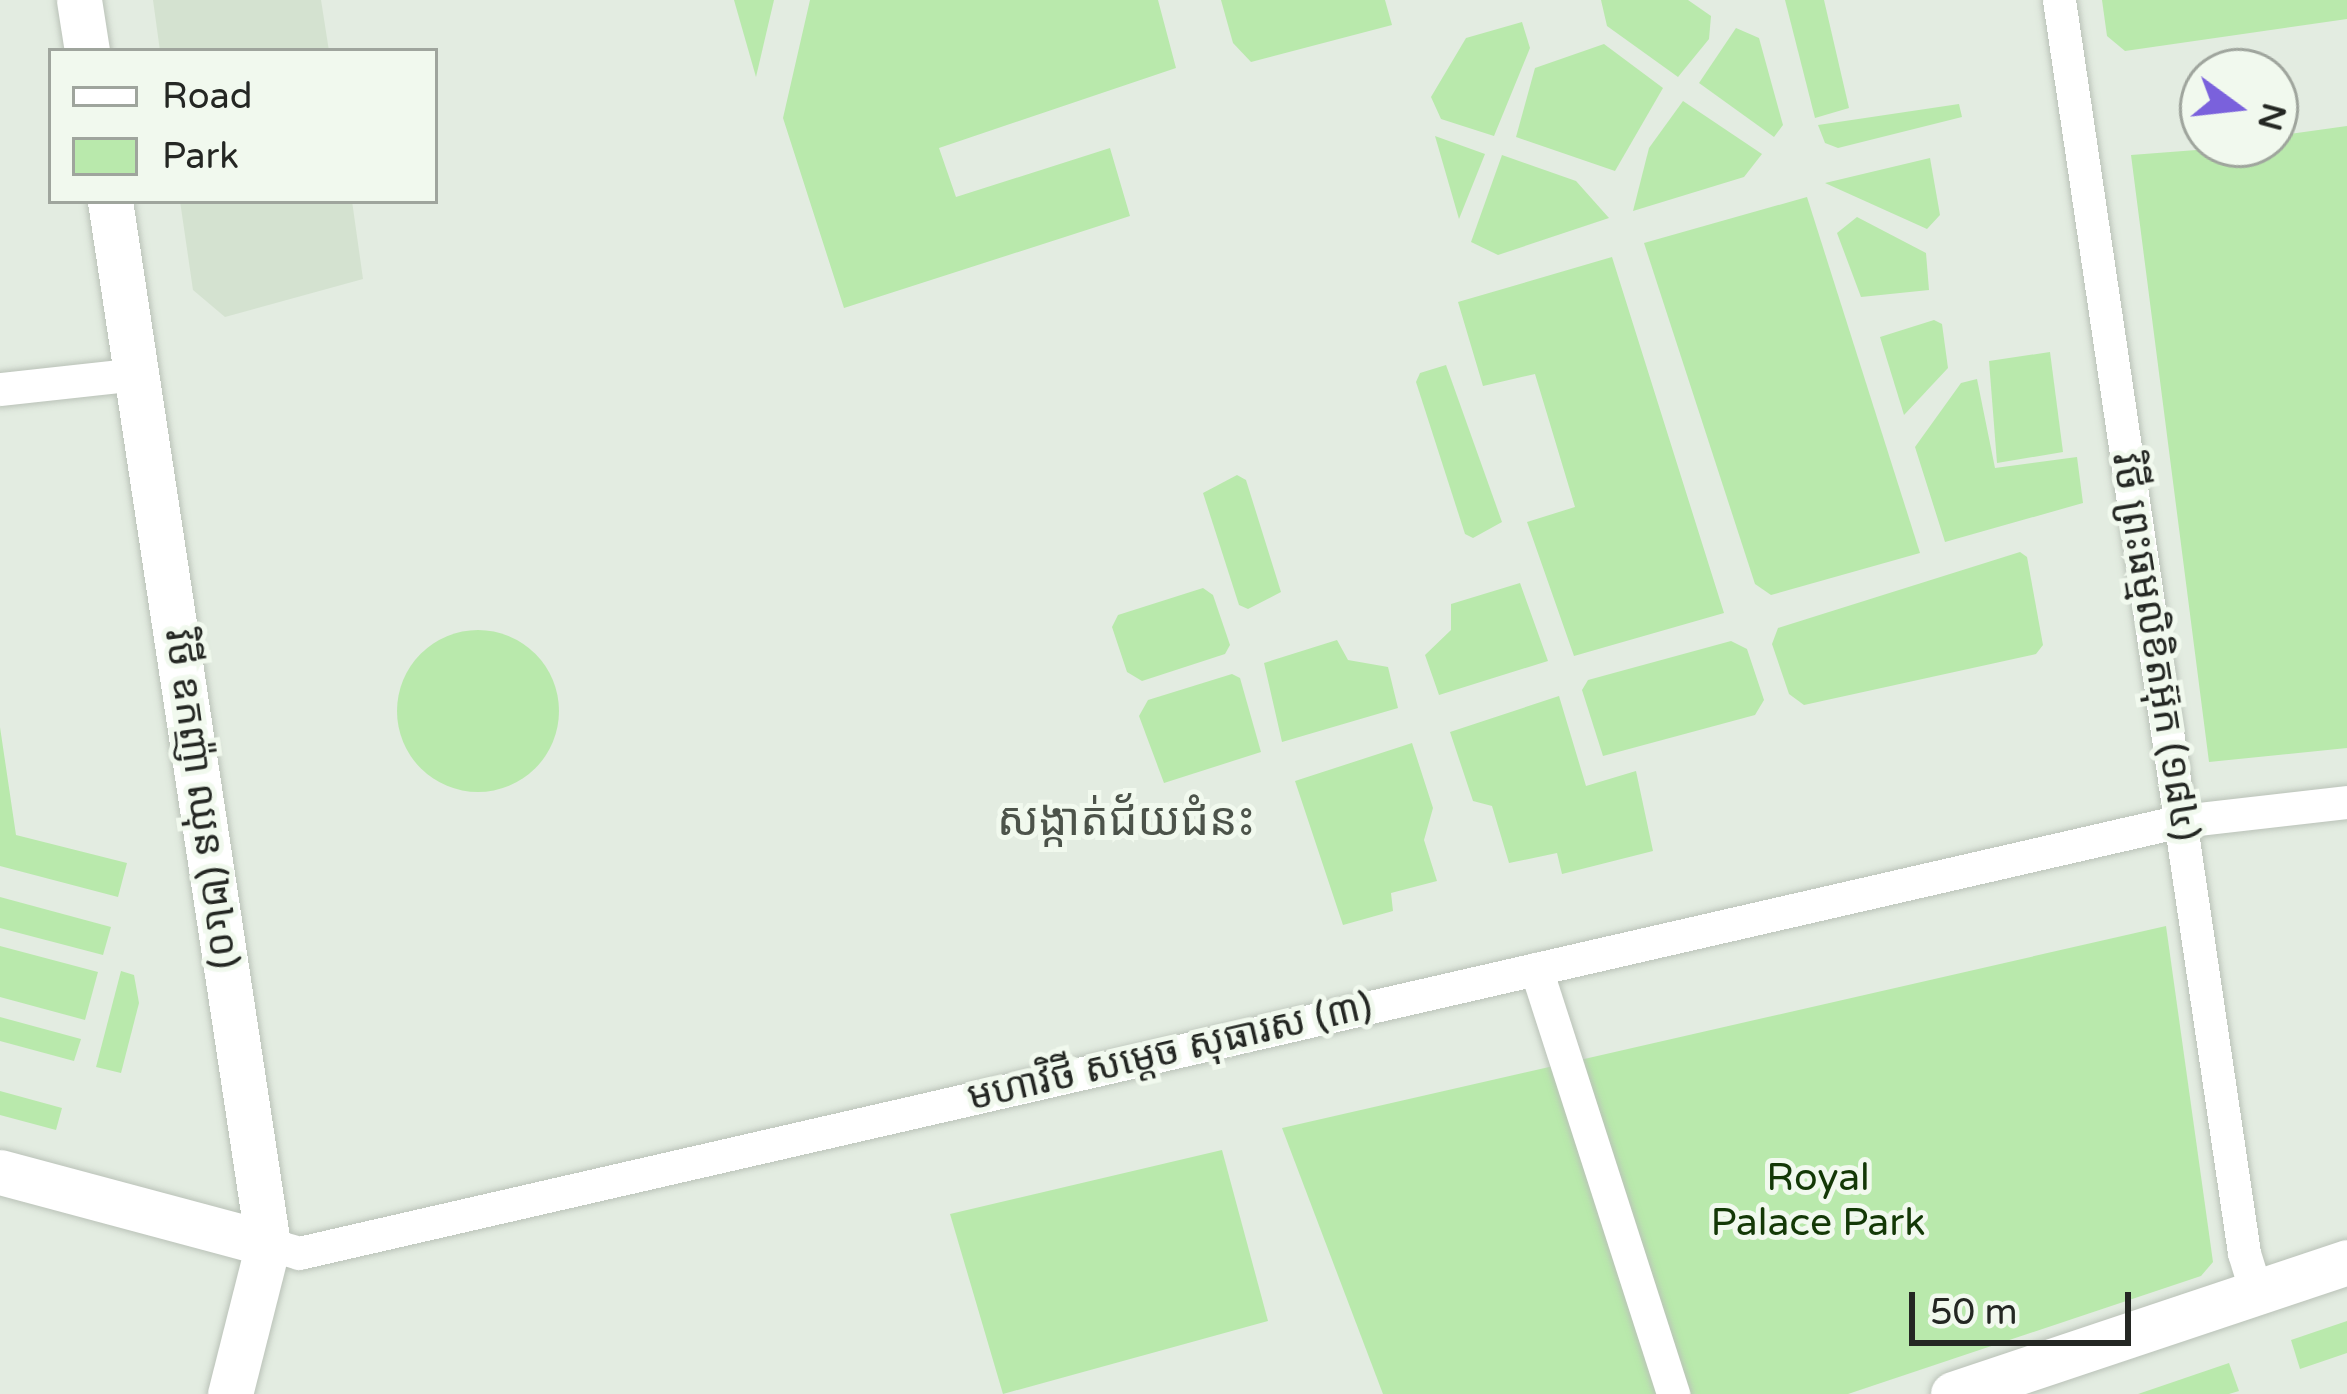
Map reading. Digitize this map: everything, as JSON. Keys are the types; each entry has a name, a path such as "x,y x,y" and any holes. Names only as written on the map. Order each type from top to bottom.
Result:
{"street":[{"path":"79,0 87,48"},
{"name":"វិថី ព្រះធម្មលិខិតអ៊ុក (១៨៤)","path":"2059,0 2256,1292"},
{"name":"វិថី ឧកញ៉ា ឈុន (២៤០)","path":"110,204 268,1244 230,1394"},
{"path":"0,389 138,374"},
{"name":"មហាវិថី សម្តេច សុធារស (៣)","path":"0,1172 298,1253 2181,821 2347,802"},
{"path":"1536,969 1673,1394"},
{"path":"1953,1394 2347,1262"}],"shaded area":[{"path":"153,0 321,0 329,48 160,48"},
{"path":"180,204 352,204 363,279 225,317 193,290"}],"green space":[{"path":"734,0 774,0 756,77"},
{"path":"810,0 1158,0 1176,68 939,148 956,197 1110,148 1130,216 844,308 783,118"},
{"path":"1221,0 1385,0 1392,25 1251,62 1233,43"},
{"path":"1601,0 1688,0 1711,16 1709,39 1678,77 1607,26"},
{"path":"1785,0 1824,0 1849,108 1815,118"},
{"path":"2102,0 2347,0 2347,19 2125,51 2107,36"},
{"path":"1522,22 1530,48 1494,136 1441,119 1431,97 1466,38"},
{"path":"1736,28 1759,38 1783,125 1774,137 1699,83"},
{"path":"1604,44 1663,88 1615,171 1516,137 1535,68"},
{"path":"1683,101 1762,154 1744,177 1633,211 1649,148"},
{"path":"1959,104 1962,117 1838,148 1825,143 1818,125"},
{"path":"2347,126 2347,748 2209,762 2131,155 2179,151 2179,168 2299,168 2299,133"},
{"path":"1435,136 1485,154 1459,219"},
{"path":"1502,155 1576,181 1609,218 1498,255 1471,242"},
{"path":"1930,158 1940,215 1927,229 1825,183"},
{"path":"1807,197 1920,553 1771,595 1755,584 1644,243"},
{"path":"1857,217 1926,253 1929,290 1861,297 1837,233"},
{"path":"1612,257 1724,613 1574,656 1527,522 1575,507 1535,374 1483,386 1458,302"},
{"path":"1934,320 1942,324 1948,368 1904,415 1880,337"},
{"path":"2050,352 2063,452 1997,463 1989,361"},
{"path":"1446,365 1502,522 1473,538 1465,534 1416,382 1420,373"},
{"path":"1977,379 1995,468 2077,457 2083,503 1945,542 1915,447 1961,383"},
{"path":"1237,475 1246,480 1281,592 1248,609 1239,605 1203,493"},
{"path":"2020,552 2027,557 2043,645 2036,654 1804,705 1789,694 1772,644 1778,628"},
{"path":"1520,583 1548,661 1439,695 1425,655 1451,630 1451,604"},
{"path":"1203,588 1213,595 1230,645 1225,654 1142,681 1127,672 1112,627 1118,615"},
{"path":"478,630 509,636 535,654 553,680 559,711 553,742 535,768 509,786 478,792 447,786 421,768 403,742 397,711 403,680 421,654 447,636"},
{"path":"1337,640 1348,660 1388,667 1398,708 1282,742 1264,663"},
{"path":"1731,641 1747,649 1764,700 1755,715 1603,756 1582,690 1588,680"},
{"path":"1232,674 1240,678 1261,752 1164,783 1139,716 1148,700"},
{"path":"1559,696 1586,786 1636,771 1653,851 1562,874 1557,853 1509,863 1492,806 1473,801 1450,732"},
{"path":"0,727 16,835 127,863 118,897 0,866"},
{"path":"1412,743 1433,808 1424,840 1437,881 1391,893 1393,911 1343,925 1295,781"},
{"path":"0,897 111,927 103,955 0,928"},
{"name":"Royal Palace Park","path":"2166,926 2213,1262 2201,1276 1848,1394 1383,1394 1282,1128"},
{"path":"0,946 98,972 85,1020 0,997"},
{"path":"121,971 134,975 139,1003 121,1073 96,1067"},
{"path":"0,1017 81,1039 74,1061 0,1041"},
{"path":"0,1091 62,1108 56,1130 0,1115"},
{"path":"1222,1150 1268,1321 1003,1394 950,1214"},
{"path":"2347,1321 2347,1353 2300,1369 2291,1340"},
{"path":"2229,1363 2239,1391 2138,1394"}],"district":[{"name":"សង្កាត់ជ័យជំនះ","path":"1126,822"}]}
